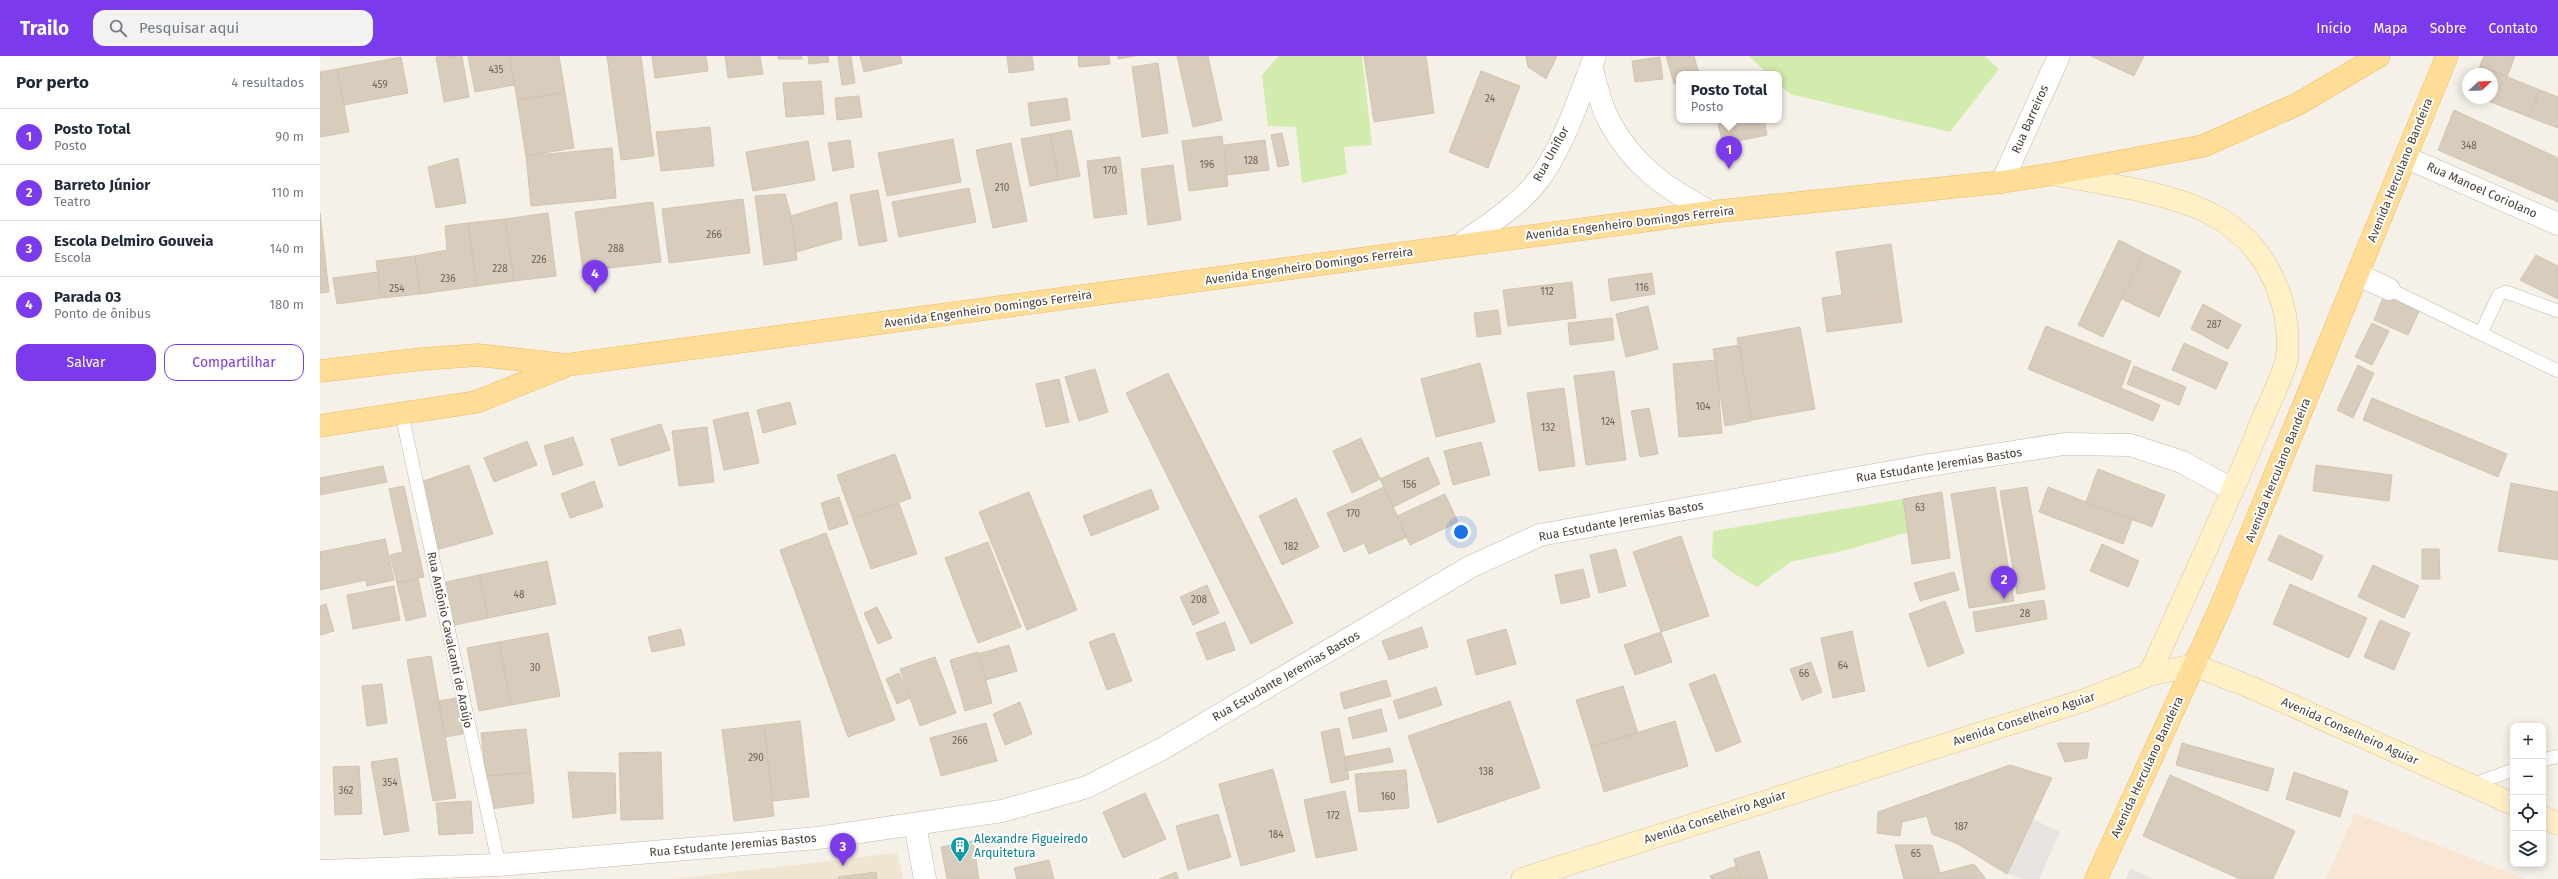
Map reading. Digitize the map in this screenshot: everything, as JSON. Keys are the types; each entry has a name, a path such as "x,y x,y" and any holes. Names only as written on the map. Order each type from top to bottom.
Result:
{"main road":[{"name":"Avenida Engenheiro Domingos Ferreira","path":"320,426 402,415 476,402 566,366 1711,212 2002,182 2053,174 2203,146 2298,104 2379,56"},
{"name":"Avenida Herculano Bandeira","path":"2096,879 2222,604 2358,275 2446,56"},
{"name":"Avenida Engenheiro Domingos Ferreira","path":"2053,174 2164,197 2215,216 2250,242 2274,277 2287,317 2287,359 2233,490"},
{"name":"Avenida Engenheiro Domingos Ferreira","path":"320,371 422,359 478,355 566,366"},
{"path":"2149,676 2233,490"},
{"name":"Avenida Conselheiro Aguiar","path":"1522,879 2085,700 2149,676 2194,665 2255,689 2510,803"},
{"path":"2546,818 2558,824"}],"street":[{"name":"Rua Barreiros","path":"2002,182 2059,56"},
{"path":"1593,61 1608,118 1637,163 1674,193 1711,212"},
{"name":"Rua Uniflor","path":"1460,245 1514,204 1536,183 1562,136 1593,61"},
{"name":"Rua Manoel Coriolano","path":"2405,157 2558,224"},
{"path":"2358,275 2389,289"},
{"name":"Rua Estudante Jeremias Bastos","path":"320,871 499,865 818,838 1002,811 1086,787 1162,749 1470,567 1540,535 1930,465 2064,444 2130,445 2182,462 2233,490"},
{"path":"915,824 925,879"}],"lane":[{"path":"2389,289 2558,371"},
{"path":"2481,333 2499,295 2506,292 2558,311"},
{"name":"Rua Antônio Cavalcanti de Araújo","path":"402,415 499,865"},
{"path":"2546,759 2558,756"},
{"path":"2471,786 2510,771"}],"shaded area":[{"path":"2355,813 2525,879 2326,879"},
{"path":"2033,819 2060,832 2039,879 2025,879 2007,874"},
{"path":"897,853 903,879 673,879"},
{"path":"2130,868 2154,879 2126,879"}],"green space":[{"path":"1279,56 1362,56 1372,145 1344,147 1347,174 1302,183 1296,127 1268,126 1262,75"},
{"path":"1749,56 1985,56 1999,69 1950,132 1790,94 1782,87 1782,71 1765,71"},
{"path":"1903,499 1908,532 1847,550 1790,562 1757,587 1731,572 1712,557 1713,531"}],"building":[{"path":"462,56 469,97 444,102 436,57"},
{"path":"468,56 509,56 514,85 475,92"},
{"path":"510,56 559,56 565,92 517,100"},
{"path":"607,56 641,56 654,156 621,160"},
{"path":"652,56 706,56 708,71 655,78"},
{"path":"725,56 760,56 763,74 728,78"},
{"path":"778,56 801,56 802,59 778,59"},
{"path":"808,56 828,56 829,62 809,64"},
{"path":"838,56 851,56 855,83 842,85"},
{"path":"860,56 900,56 902,63 864,72"},
{"path":"1007,56 1032,56 1034,70 1009,73"},
{"path":"1078,56 1109,56 1110,64 1079,67"},
{"path":"1118,56 1135,56 1118,59"},
{"path":"1177,56 1208,56 1222,120 1193,127"},
{"path":"1364,56 1426,56 1434,113 1374,122"},
{"path":"1526,56 1557,56 1546,79 1528,67"},
{"path":"1666,56 1694,56 1698,71 1676,71 1676,83 1674,84"},
{"path":"2091,56 2144,56 2134,76"},
{"path":"2484,56 2515,56 2507,77 2498,73 2498,68 2485,68 2480,66"},
{"path":"401,57 408,93 344,105 337,69"},
{"path":"1660,57 1663,79 1635,82 1632,61"},
{"path":"1158,63 1168,133 1142,137 1132,67"},
{"path":"337,69 349,132 320,137 320,72"},
{"path":"1481,71 1520,86 1488,168 1449,152"},
{"path":"2498,73 2540,90 2529,117 2496,104 2498,104"},
{"path":"821,81 824,114 786,117 783,83"},
{"path":"2540,90 2558,97 2558,128 2529,117"},
{"path":"565,92 574,148 526,156 517,100"},
{"path":"859,96 862,117 837,120 835,98"},
{"path":"1067,98 1070,120 1031,126 1028,103"},
{"path":"2454,110 2558,158 2558,202 2438,150"},
{"path":"1718,123 1765,123 1767,135 1723,144"},
{"path":"710,127 714,166 661,171 656,132"},
{"path":"1071,130 1080,176 1059,180 1050,134"},
{"path":"1282,133 1289,165 1278,167 1271,135"},
{"path":"1050,134 1059,180 1030,186 1021,139"},
{"path":"1222,136 1228,186 1189,191 1182,141"},
{"path":"953,139 961,182 887,196 878,153"},
{"path":"850,140 854,167 833,171 828,143"},
{"path":"1265,140 1269,170 1227,175 1224,145"},
{"path":"808,141 815,180 753,191 746,152"},
{"path":"1011,143 1027,221 993,228 976,150"},
{"path":"612,148 616,198 531,206 526,156"},
{"path":"1120,157 1127,214 1094,218 1087,161"},
{"path":"458,158 466,203 436,208 428,167"},
{"path":"1173,165 1181,220 1148,225 1141,169"},
{"path":"969,188 976,222 899,237 892,202"},
{"path":"878,190 887,241 859,246 850,195"},
{"path":"785,194 791,216 797,260 764,265 755,196"},
{"path":"743,199 750,253 669,263 662,209"},
{"path":"653,202 661,262 583,271 575,212"},
{"path":"837,202 842,239 796,252 791,216"},
{"path":"320,213 329,292 320,293"},
{"path":"548,213 556,276 514,281 505,219"},
{"path":"505,219 514,281 477,286 468,223"},
{"path":"468,223 477,286 420,294 415,256 447,250 445,226"},
{"path":"2119,240 2144,253 2103,337 2078,325"},
{"path":"1891,244 1902,322 1827,332 1822,298 1842,295 1836,252"},
{"path":"2144,253 2181,271 2159,317 2122,299"},
{"path":"2536,255 2558,266 2558,299 2520,280"},
{"path":"415,256 420,294 381,298 376,261"},
{"path":"378,272 381,298 337,304 333,278"},
{"path":"1652,273 1655,294 1611,301 1608,279"},
{"path":"1572,282 1576,318 1508,326 1503,290"},
{"path":"2385,293 2420,309 2408,335 2374,320"},
{"path":"2203,304 2241,325 2228,349 2191,329"},
{"path":"1648,306 1658,349 1626,357 1616,314"},
{"path":"1498,310 1501,334 1477,337 1474,313"},
{"path":"1612,318 1614,340 1570,345 1568,323"},
{"path":"2372,323 2389,331 2372,365 2355,357"},
{"path":"2046,326 2131,361 2121,388 2160,405 2153,421 2028,369"},
{"path":"1800,327 1815,409 1752,420 1737,338"},
{"path":"2184,343 2228,363 2216,389 2172,370"},
{"path":"1740,345 1751,421 1725,426 1713,349"},
{"path":"1716,360 1722,433 1679,437 1673,364"},
{"path":"1480,363 1495,422 1436,437 1421,379"},
{"path":"2358,365 2374,373 2353,418 2337,410"},
{"path":"2134,366 2186,387 2179,405 2127,384"},
{"path":"1095,369 1108,412 1079,421 1065,377"},
{"path":"1614,371 1626,460 1586,465 1574,376"},
{"path":"1168,373 1293,623 1251,644 1126,393"},
{"path":"1059,379 1069,422 1046,427 1036,384"},
{"path":"1564,388 1575,466 1539,471 1527,393"},
{"path":"2372,398 2507,454 2498,477 2363,420"},
{"path":"790,402 796,424 763,433 757,410"},
{"path":"1649,408 1658,454 1640,457 1631,411"},
{"path":"748,412 759,463 724,470 713,420"},
{"path":"661,424 670,450 619,466 611,439"},
{"path":"707,427 714,482 679,486 672,431"},
{"path":"573,437 583,465 553,475 544,446"},
{"path":"1361,438 1380,479 1352,493 1333,451"},
{"path":"527,441 537,465 494,482 484,458"},
{"path":"1481,442 1490,475 1453,485 1444,451"},
{"path":"895,454 911,498 853,519 837,475"},
{"path":"1428,457 1440,484 1393,507 1380,479"},
{"path":"469,465 493,534 436,550 421,482"},
{"path":"2316,465 2392,475 2389,501 2313,491"},
{"path":"383,466 387,482 320,495 320,478"},
{"path":"2098,469 2165,495 2152,527 2086,502"},
{"path":"594,481 603,507 570,518 561,494"},
{"path":"2511,483 2558,492 2558,560 2498,551"},
{"path":"404,486 424,577 397,583 390,555 403,552 389,489"},
{"path":"1384,487 1407,537 1369,554 1364,543 1344,552 1327,513"},
{"path":"1995,487 2014,601 1969,608 1951,494"},
{"path":"2027,487 2045,589 2017,594 2000,491"},
{"path":"2048,487 2132,520 2123,544 2039,512"},
{"path":"1151,489 1159,509 1091,536 1083,516"},
{"path":"1029,492 1077,610 1027,630 979,512"},
{"path":"1942,492 1950,558 1912,564 1903,499"},
{"path":"1445,494 1458,522 1410,545 1397,516"},
{"path":"839,497 848,524 829,530 821,503"},
{"path":"1296,498 1319,547 1282,565 1259,516"},
{"path":"899,503 917,554 871,569 853,519"},
{"path":"826,533 895,720 848,737 780,550"},
{"path":"2279,535 2323,556 2312,580 2268,560"},
{"path":"1681,536 1709,616 1661,632 1633,552"},
{"path":"385,539 394,580 367,586 366,580 320,590 320,552"},
{"path":"988,542 1021,627 978,643 945,558"},
{"path":"2102,544 2139,561 2128,587 2090,571"},
{"path":"1616,549 1626,586 1599,593 1590,555"},
{"path":"2422,549 2439,549 2440,579 2422,579"},
{"path":"547,561 556,604 488,618 479,575"},
{"path":"2373,565 2419,586 2404,618 2358,597"},
{"path":"1583,569 1590,597 1561,604 1555,575"},
{"path":"1954,572 1959,590 1920,601 1914,583"},
{"path":"479,575 488,618 455,625 446,582"},
{"path":"418,578 426,616 406,621 397,583"},
{"path":"2290,584 2367,618 2349,658 2273,624"},
{"path":"1207,585 1219,613 1193,625 1180,597"},
{"path":"394,586 400,620 353,629 347,595"},
{"path":"2044,600 2047,619 1976,632 1973,612"},
{"path":"1945,601 1964,653 1928,667 1909,614"},
{"path":"326,604 334,631 320,635 320,606"},
{"path":"877,607 892,638 878,644 864,613"},
{"path":"2380,620 2410,633 2394,670 2364,657"},
{"path":"1225,622 1235,650 1207,660 1196,633"},
{"path":"1422,627 1428,647 1389,660 1382,641"},
{"path":"681,629 685,645 652,652 648,637"},
{"path":"1506,629 1516,664 1476,675 1467,640"},
{"path":"1852,631 1865,691 1833,698 1821,638"},
{"path":"1661,632 1672,662 1635,675 1624,645"},
{"path":"548,633 560,696 511,705 499,642"},
{"path":"1114,633 1132,681 1107,690 1089,642"},
{"path":"499,642 511,705 479,711 467,648"},
{"path":"1009,645 1017,671 986,680 978,654"},
{"path":"978,652 992,703 965,711 950,660"},
{"path":"431,656 456,798 433,801 407,660"},
{"path":"935,657 956,713 920,726 900,669"},
{"path":"1811,662 1822,692 1802,700 1790,669"},
{"path":"899,673 910,698 897,704 886,679"},
{"path":"1715,674 1741,742 1716,752 1689,684"},
{"path":"1386,680 1391,696 1344,709 1340,693"},
{"path":"382,684 387,723 367,726 362,686"},
{"path":"1623,686 1638,733 1591,747 1576,700"},
{"path":"1436,687 1442,705 1399,719 1393,701"},
{"path":"457,698 463,734 445,737 438,701"},
{"path":"1510,701 1540,788 1438,823 1408,736"},
{"path":"1020,702 1032,734 1005,745 993,714"},
{"path":"1381,709 1387,731 1353,739 1348,718"},
{"path":"800,721 809,797 773,801 764,725"},
{"path":"1675,721 1688,766 1604,792 1591,747"},
{"path":"986,723 997,761 941,776 930,738"},
{"path":"764,725 774,816 734,821 722,730"},
{"path":"1339,728 1349,779 1331,783 1321,732"},
{"path":"526,729 531,772 486,776 481,733"},
{"path":"2057,743 2089,743 2087,758 2065,762"},
{"path":"2182,743 2274,769 2268,791 2176,765"},
{"path":"1390,748 1393,762 1347,771 1344,757"},
{"path":"661,752 663,819 621,820 619,753"},
{"path":"397,758 409,831 384,835 371,762"},
{"path":"2010,765 2052,778 2007,874 1958,844 1932,834 1927,816 1902,822 1900,836 1877,833 1878,812"},
{"path":"359,766 362,814 335,815 333,767"},
{"path":"1273,769 1295,851 1241,866 1219,784"},
{"path":"1406,770 1409,808 1359,812 1355,774"},
{"path":"531,772 534,803 490,809 486,776"},
{"path":"568,772 615,773 616,813 573,818"},
{"path":"2294,772 2348,791 2340,817 2286,799"},
{"path":"2170,775 2295,831 2273,879 2240,879 2143,836"},
{"path":"1345,791 1357,850 1316,858 1304,800"},
{"path":"1145,793 1166,839 1123,858 1103,812"},
{"path":"471,801 473,833 439,835 436,803"},
{"path":"1218,814 1231,857 1188,870 1176,826"},
{"name":"Alexandre Figueiredo Arquitetura","path":"973,841 979,879 947,879 941,847"},
{"path":"1895,845 1932,845 1940,873 1974,864 1986,879 1904,879"},
{"path":"1759,851 1768,879 1740,879 1734,859"},
{"path":"1049,860 1054,879 1017,879 1014,868"},
{"path":"1737,866 1741,879 1711,879 1710,876"},
{"path":"876,872 877,879 839,879 838,877"},
{"path":"1176,872 1179,879 1159,879"}],"place":[{"name":"Posto Total","path":"1729,169"},
{"name":"Parada 03","path":"595,293"},
{"name":"Barreto Júnior","path":"2004,599"},
{"name":"Alexandre Figueiredo Arquitetura","path":"960,863"},
{"name":"Escola Delmiro Gouveia","path":"843,866"}]}
